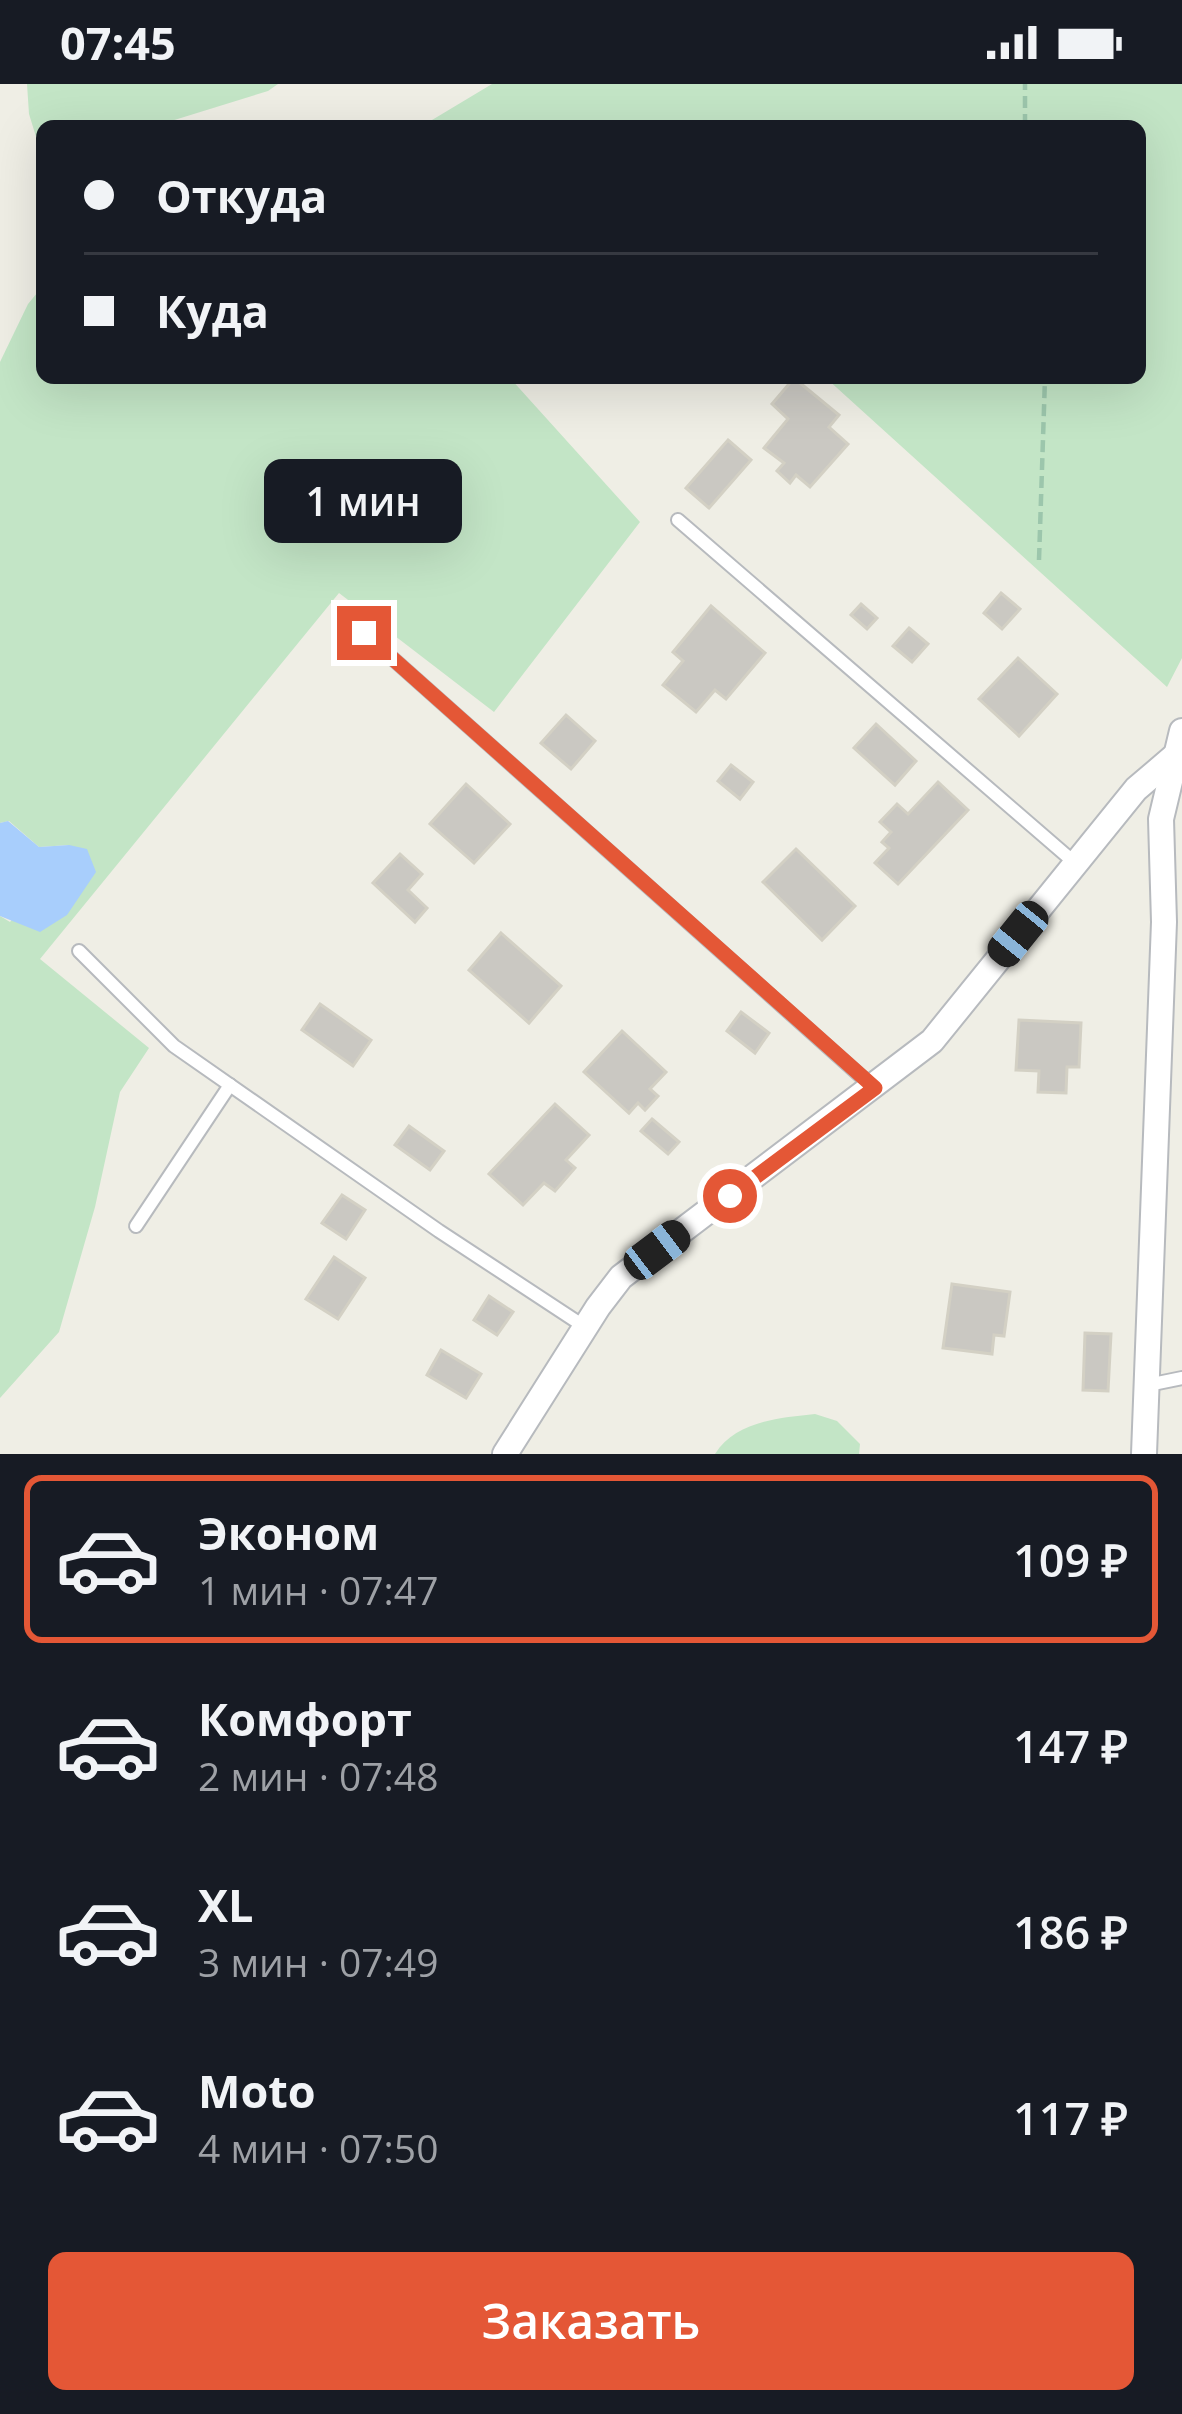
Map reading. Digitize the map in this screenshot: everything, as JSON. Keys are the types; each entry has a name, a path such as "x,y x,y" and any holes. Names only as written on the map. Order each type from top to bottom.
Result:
{"street":[{"path":"505,1454 621,1277 932,1041 1179,742"},
{"path":"1144,1454 1171,1025 1161,819 1179,742"}],"lane":[{"path":"678,520 1076,864"},
{"path":"364,633 875,1088"},
{"path":"79,951 175,1046 585,1327"},
{"path":"136,1226 230,1085"},
{"path":"1147,1385 1182,1378"}],"path":[{"path":"1025,84 1025,120"},
{"path":"1039,560 1045,384"}],"green space":[{"path":"27,84 278,84 174,120 36,120 36,137"},
{"path":"492,84 1182,84 1182,658 1167,687 833,384 1146,384 1146,120 432,120"},
{"path":"36,294 36,384 515,384 640,522 494,712 339,593 40,959 149,1048 120,1092 95,1207 59,1332 0,1398 0,916 10,922 69,845 39,847 9,821 0,823 0,362"},
{"path":"815,1414 837,1421 860,1444 859,1454 715,1454 746,1428"}],"water":[{"path":"8,821 39,847 87,849 96,872 67,915 40,932 0,916 0,823"}],"building":[{"path":"789,384 801,384 839,415 829,427 848,444 810,487 796,475 790,483 777,471 784,463 764,448 788,419 772,404"},
{"path":"728,440 751,460 709,508 686,488"},
{"path":"1001,593 1020,609 1002,629 984,613"},
{"path":"861,604 877,618 867,629 851,615"},
{"path":"711,606 765,653 726,699 715,690 696,712 663,685 683,661 673,652"},
{"path":"909,628 928,644 912,662 893,646"},
{"path":"1018,658 1057,694 1019,736 979,699"},
{"path":"566,715 595,741 571,769 541,743"},
{"path":"876,724 916,761 895,785 854,748"},
{"path":"731,765 753,782 740,799 718,781"},
{"path":"938,782 968,810 898,884 875,863 889,848 882,842 891,832 880,822 897,804 908,814"},
{"path":"466,784 510,824 474,863 430,824"},
{"path":"796,849 855,906 822,940 763,882"},
{"path":"400,854 422,874 408,890 427,908 415,922 373,883"},
{"path":"501,933 561,986 529,1023 469,970"},
{"path":"320,1004 371,1040 353,1066 302,1030"},
{"path":"741,1012 769,1033 755,1053 727,1031"},
{"path":"1019,1020 1081,1023 1079,1067 1067,1067 1066,1093 1038,1092 1039,1071 1016,1070"},
{"path":"622,1031 666,1072 650,1089 658,1096 645,1110 638,1103 629,1113 584,1072"},
{"path":"555,1104 589,1135 566,1160 575,1168 555,1191 544,1183 523,1205 489,1174"},
{"path":"652,1119 679,1142 668,1154 641,1131"},
{"path":"409,1126 444,1151 430,1170 395,1145"},
{"path":"342,1195 365,1210 346,1239 322,1223"},
{"path":"334,1257 365,1278 338,1319 306,1299"},
{"path":"952,1284 1010,1292 1004,1336 994,1335 992,1354 943,1348"},
{"path":"489,1296 513,1312 497,1335 474,1320"},
{"path":"1085,1333 1111,1334 1108,1391 1083,1390"},
{"path":"441,1350 481,1374 466,1398 427,1375"}],"route":[{"path":"364,633 875,1088 730,1196"}]}
